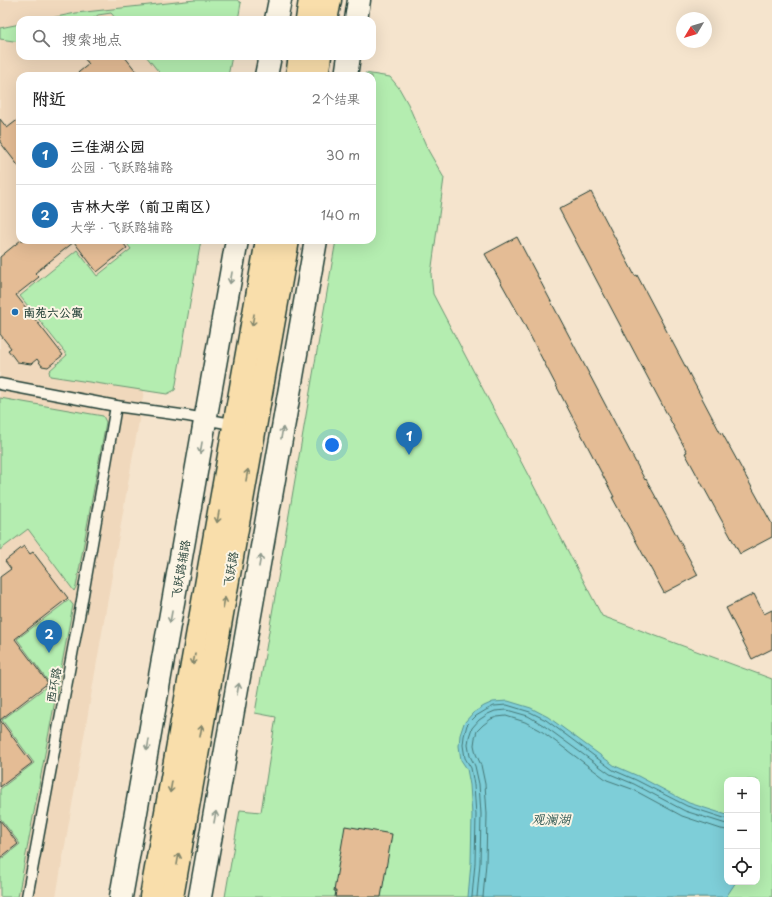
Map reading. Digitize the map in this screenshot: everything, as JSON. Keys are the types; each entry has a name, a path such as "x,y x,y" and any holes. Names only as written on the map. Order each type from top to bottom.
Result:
{"main road":[{"path":"308,16 310,0"},
{"path":"327,16 330,0"},
{"path":"298,72 299,60"},
{"path":"318,72 319,60"},
{"name":"飞跃路","path":"151,897 266,244"},
{"name":"飞跃路","path":"172,897 287,244"}],"street":[{"path":"277,16 280,0"},
{"path":"357,16 359,0"},
{"path":"267,72 269,60"},
{"path":"347,72 348,60"},
{"name":"飞跃路辅路","path":"121,897 236,244"},
{"path":"200,897 315,244"}],"lane":[{"path":"0,384 116,406 206,419 255,428"},
{"name":"西环路","path":"27,897 81,606 116,406"}],"shaded area":[{"path":"0,0 206,0 204,16 16,16 16,60 196,60 195,72 16,72 16,244 167,244 141,409 56,897 0,897"}],"green space":[{"path":"195,0 237,0 241,3 239,16 114,16 111,13 97,16 61,16 76,13"},
{"path":"16,25 16,41 0,39 0,28"},
{"path":"149,60 231,60 229,72 159,72"},
{"path":"376,75 390,77 399,88 408,104 428,150 444,178 431,274 433,294 602,616 772,679 772,897 225,897 240,810 261,812 276,717 255,713 335,244 376,244"},
{"path":"127,244 200,244 175,390 167,394 50,376 49,371 67,355 20,296 77,250 97,276 131,249"},
{"path":"0,398 103,416 106,422 76,587 74,591 28,529 0,550"},
{"path":"69,600 73,605 18,897 0,897 0,860 20,844 0,818 0,789 34,763 2,720 50,684 17,639"}],"water":[{"name":"观澜湖","path":"508,701 531,708 548,717 615,766 638,776 689,803 724,814 724,885 734,885 726,897 468,897 471,863 472,815 470,785 467,769 461,760 459,746 460,735 464,723 473,713 493,702"}],"building":[{"path":"86,60 127,60 137,72 79,72 89,64"},
{"path":"0,119 7,128 16,121 16,163 0,142"},
{"path":"591,192 635,276 637,275 721,434 722,433 772,524 772,537 740,554 685,453 687,452 559,209"},
{"path":"517,237 645,480 646,479 698,575 664,593 612,497 614,497 522,320 485,254"},
{"name":"南苑六公寓","path":"16,244 71,244 35,273 39,277 16,295 63,355 48,367 42,366 37,359 31,364 17,362 8,350 11,348 0,334 0,257"},
{"name":"南苑六公寓","path":"76,244 124,244 127,248 97,272"},
{"path":"24,546 30,554 33,552 68,598 15,639 48,683 0,720 0,577 11,569 5,561"},
{"path":"754,594 764,614 772,610 772,649 752,659 726,608"},
{"path":"0,720 32,763 0,787"},
{"path":"0,820 18,844 0,858"},
{"path":"345,826 392,834 381,897 335,897 336,891 334,891"}],"place":[{"name":"南苑六公寓","path":"15,312"},
{"name":"三佳湖公园","path":"409,455"},
{"name":"吉林大学（前卫南区）","path":"49,653"}]}
